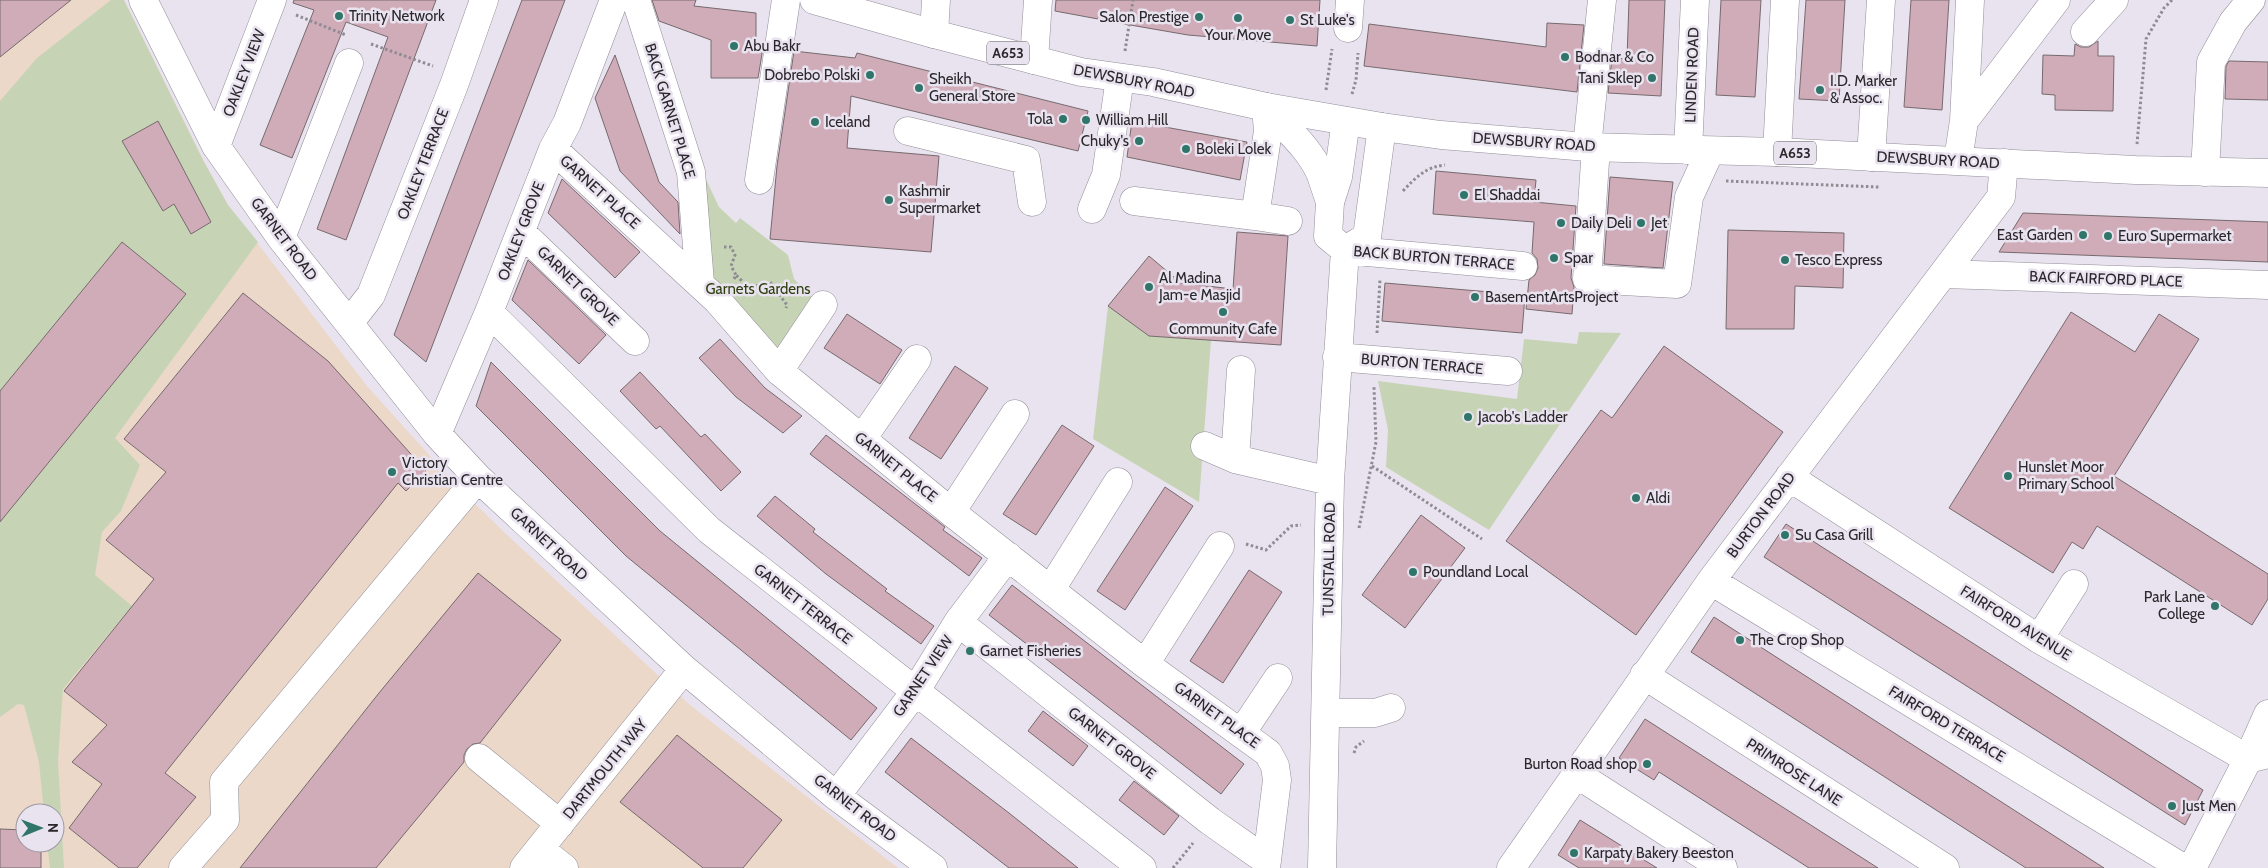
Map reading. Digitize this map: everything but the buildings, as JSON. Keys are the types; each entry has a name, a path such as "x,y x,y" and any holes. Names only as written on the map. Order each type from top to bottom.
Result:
{"street":[{"name":"GARNET ROAD","path":"142,0 216,146 281,238 350,322 437,434 478,478 684,669 836,796 934,868"},
{"name":"OAKLEY VIEW","path":"216,146 272,0"},
{"name":"OAKLEY TERRACE","path":"350,322 371,295 450,94 484,0"},
{"name":"OAKLEY GROVE","path":"437,434 489,312 553,149 567,123 614,0"},
{"name":"BACK GARNET PLACE","path":"636,0 691,172 709,291"},
{"path":"759,180 786,0"},
{"name":"DEWSBURY ROAD","path":"814,0 853,6 934,34 1034,60 1120,78 1154,82 1266,107 1382,127 1592,147 1777,152 2135,170 2268,173"},
{"path":"934,34 936,0"},
{"path":"1034,60 1038,0"},
{"path":"1348,28 1350,0"},
{"path":"1602,0 1592,147 1587,279 1676,284 1689,197 1699,150"},
{"name":"LINDEN ROAD","path":"1695,0 1690,96 1699,150"},
{"path":"1777,152 1785,0"},
{"path":"1871,157 1881,0"},
{"path":"1958,160 1964,121 1970,0"},
{"path":"1964,121 2056,0"},
{"path":"2085,32 2114,0"},
{"path":"2204,172 2211,62 2233,22 2251,0"},
{"path":"281,238 349,63"},
{"path":"1092,209 1106,175 1120,78"},
{"path":"1266,107 1298,140 1312,160 1320,174 1330,202"},
{"path":"1255,216 1268,130 1266,107"},
{"path":"1346,121 1338,178 1330,202 1328,236 1345,250 1367,237 1382,127"},
{"path":"908,131 1026,160 1032,202"},
{"name":"GARNET PLACE","path":"553,149 709,291 780,371 951,512 1146,664 1242,732 1268,753 1275,766 1277,780 1267,865"},
{"name":"BURTON ROAD","path":"1511,868 1578,775 1644,675 1711,581 2001,197 2004,163"},
{"path":"1134,201 1288,221"},
{"name":"GARNET GROVE","path":"521,232 635,340"},
{"name":"BACK BURTON TERRACE","path":"1345,250 1524,266"},
{"name":"TUNSTALL ROAD","path":"1322,868 1330,481 1345,250"},
{"name":"BACK FAIRFORD PLACE","path":"1944,274 2268,285"},
{"path":"780,371 823,305"},
{"name":"GARNET TERRACE","path":"489,312 619,443 709,530 1142,868"},
{"name":"BURTON TERRACE","path":"1337,357 1508,370"},
{"path":"862,439 917,359"},
{"path":"1235,459 1241,370"},
{"path":"951,512 1015,414"},
{"path":"1205,446 1235,459 1330,481"},
{"name":"FAIRFORD AVENUE","path":"1790,477 2039,639 2258,756"},
{"path":"183,868 225,820 224,782 478,478"},
{"path":"1051,589 1118,482"},
{"path":"1146,664 1220,546"},
{"name":"GARNET VIEW","path":"836,796 915,692 958,622 1008,556"},
{"name":"FAIRFORD TERRACE","path":"1711,581 2183,868"},
{"path":"2039,639 2074,584"},
{"name":"GARNET GROVE","path":"958,622 1267,865"},
{"name":"DARTMOUTH WAY","path":"532,859 684,669"},
{"name":"PRIMROSE LANE","path":"1644,675 1945,868"},
{"path":"1242,732 1278,678"},
{"path":"1326,713 1383,710"},
{"path":"2192,868 2258,756 2268,714"},
{"path":"479,758 560,824"},
{"path":"1578,775 1723,868"},
{"path":"532,859 564,868"}],"path":[{"path":"1126,49 1133,0"},
{"path":"2135,170 2146,39 2164,8 2172,0"},
{"path":"1326,91 1330,74 1333,35 1348,28 1359,39 1356,80 1352,95"},
{"path":"1358,534 1376,442 1374,406 1375,359 1382,254"},
{"path":"709,291 736,276 749,288 770,282 787,305 783,313"},
{"path":"1372,466 1482,539"},
{"path":"1220,546 1249,544 1266,550 1291,526 1329,523"},
{"path":"1353,756 1356,747 1375,735 1383,710"}],"shaded area":[{"path":"0,0 124,0 203,160 228,205 367,386 457,486 690,705 898,868 0,868"}],"green space":[{"path":"111,0 124,0 203,160 228,205 258,242 115,438 140,465 121,511 102,532 95,575 132,606 63,689 58,761 60,803 43,803 39,762 24,705 18,704 0,717 0,101 37,58"},
{"name":"Garnets Gardens","path":"701,169 719,207 736,223 740,218 788,255 794,279 814,299 779,350 706,282"},
{"path":"1108,306 1150,336 1211,340 1199,502 1093,439"},
{"path":"1579,332 1621,333 1489,530 1386,467 1388,430 1378,381 1517,399 1524,339 1577,344"},
{"path":"48,853 63,853 64,868 50,868"}],"place":[{"name":"Trinity Network","path":"339,16"},
{"name":"Salon Prestige","path":"1199,17"},
{"name":"Your Move","path":"1238,18"},
{"name":"St Luke's","path":"1290,20"},
{"name":"Abu Bakr","path":"734,46"},
{"name":"Bodnar & Co","path":"1565,57"},
{"name":"Dobrebo Polski","path":"870,75"},
{"name":"Tani Sklep","path":"1652,78"},
{"name":"Sheikh General Store","path":"919,88"},
{"name":"I.D. Marker & Assoc.","path":"1820,90"},
{"name":"Tola","path":"1063,119"},
{"name":"William Hill","path":"1086,120"},
{"name":"Iceland","path":"815,122"},
{"name":"Chuky's","path":"1139,141"},
{"name":"Boleki Lolek","path":"1186,149"},
{"name":"El Shaddai","path":"1464,195"},
{"name":"Kashmir Supermarket","path":"889,200"},
{"name":"Daily Deli","path":"1561,223"},
{"name":"Jet","path":"1641,223"},
{"name":"East Garden","path":"2083,235"},
{"name":"Euro Supermarket","path":"2108,236"},
{"name":"Spar","path":"1554,258"},
{"name":"Tesco Express","path":"1785,260"},
{"name":"Al Madina Jam-e Masjid","path":"1149,287"},
{"name":"BasementArtsProject","path":"1475,297"},
{"name":"Community Cafe","path":"1223,312"},
{"name":"Jacob's Ladder","path":"1468,417"},
{"name":"Victory Christian Centre","path":"392,472"},
{"name":"Hunslet Moor Primary School","path":"2008,476"},
{"name":"Aldi","path":"1636,498"},
{"name":"Su Casa Grill","path":"1785,535"},
{"name":"Poundland Local","path":"1413,572"},
{"name":"Park Lane College","path":"2215,606"},
{"name":"The Crop Shop","path":"1740,640"},
{"name":"Garnet Fisheries","path":"970,651"},
{"name":"Burton Road shop","path":"1647,764"},
{"name":"Just Men","path":"2172,806"},
{"name":"Karpaty Bakery Beeston","path":"1574,853"}]}
